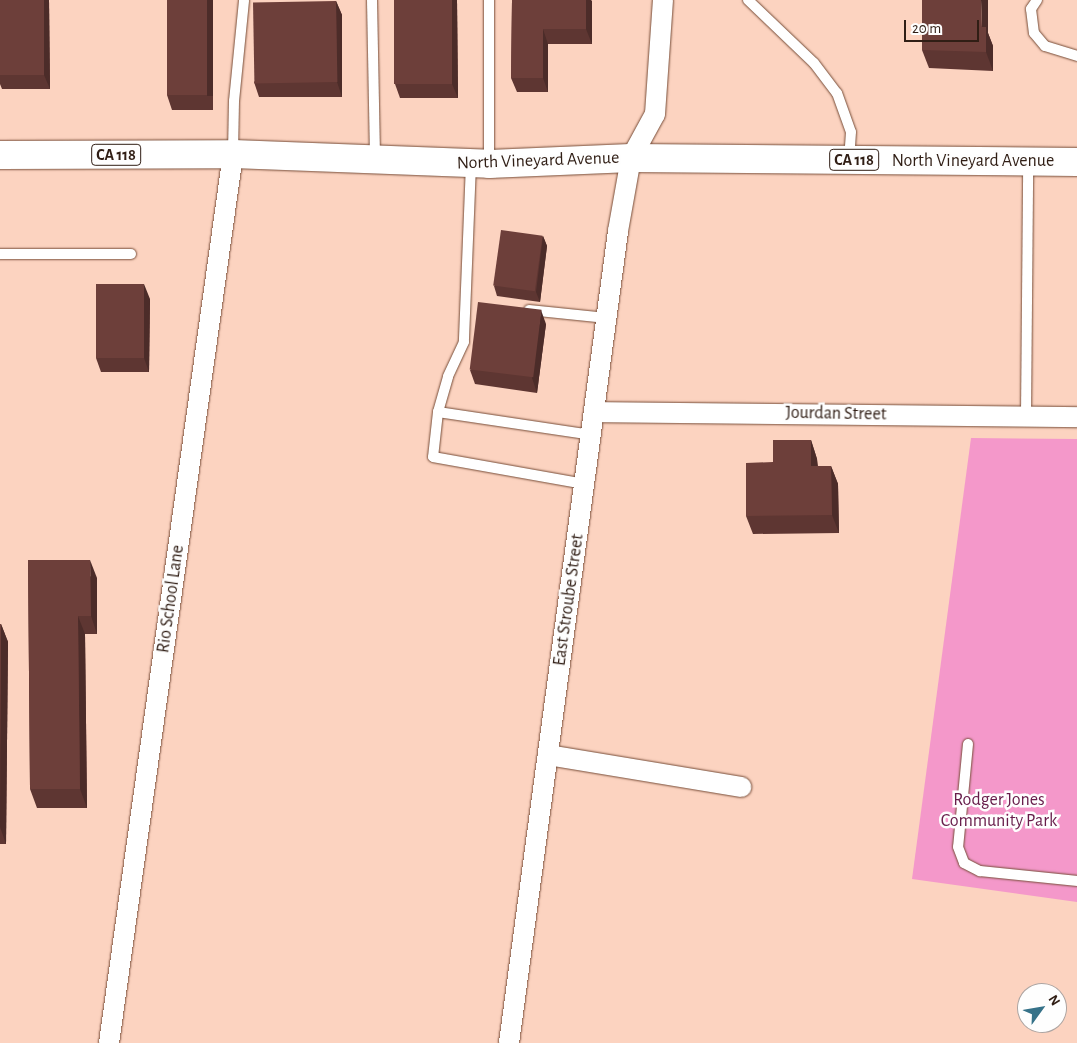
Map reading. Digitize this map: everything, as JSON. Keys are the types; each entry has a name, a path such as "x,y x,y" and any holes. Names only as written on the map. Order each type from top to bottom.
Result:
{"main road":[{"name":"North Vineyard Avenue","path":"0,155 233,154 480,164 631,158 1077,162"}],"street":[{"path":"631,158 655,114 663,0"},
{"name":"Rio School Lane","path":"109,1043 233,154"},
{"name":"East Stroube Street","path":"509,1043 594,412 631,158"},
{"name":"Jourdan Street","path":"594,412 1077,417"},
{"path":"548,755 741,787"}],"lane":[{"path":"233,154 234,100 244,0"},
{"path":"372,0 375,160"},
{"path":"489,0 470,305 464,342 448,377 438,412 434,457 585,484"},
{"path":"748,0 814,63 837,93 851,132 849,160"},
{"path":"1037,0 1031,10 1034,33 1045,46 1077,56"},
{"path":"1026,416 1028,161"},
{"path":"0,254 131,254"},
{"path":"513,309 607,318"},
{"path":"438,412 591,435"},
{"path":"968,744 958,847 964,863 980,871 1077,881"}],"green space":[{"name":"Rodger Jones Community Park","path":"971,438 1077,439 1077,902 912,879"}],"building":[{"path":"0,0 44,0 44,75 0,75"},
{"path":"167,0 207,0 207,95 167,95"},
{"path":"394,0 452,0 452,84 394,84"},
{"path":"512,0 586,0 586,29 543,29 543,78 511,78"},
{"path":"922,0 981,0 982,27 986,27 986,52 922,50"},
{"path":"336,1 337,82 254,83 253,2"},
{"path":"501,230 543,236 535,291 493,285"},
{"path":"96,284 144,284 144,358 96,358"},
{"path":"478,302 542,310 533,377 470,369"},
{"path":"773,440 811,440 811,466 831,466 832,515 746,516 746,463 773,462"},
{"path":"28,560 90,560 91,616 78,616 80,789 30,789"},
{"path":"0,624 1,624 0,756"}]}
